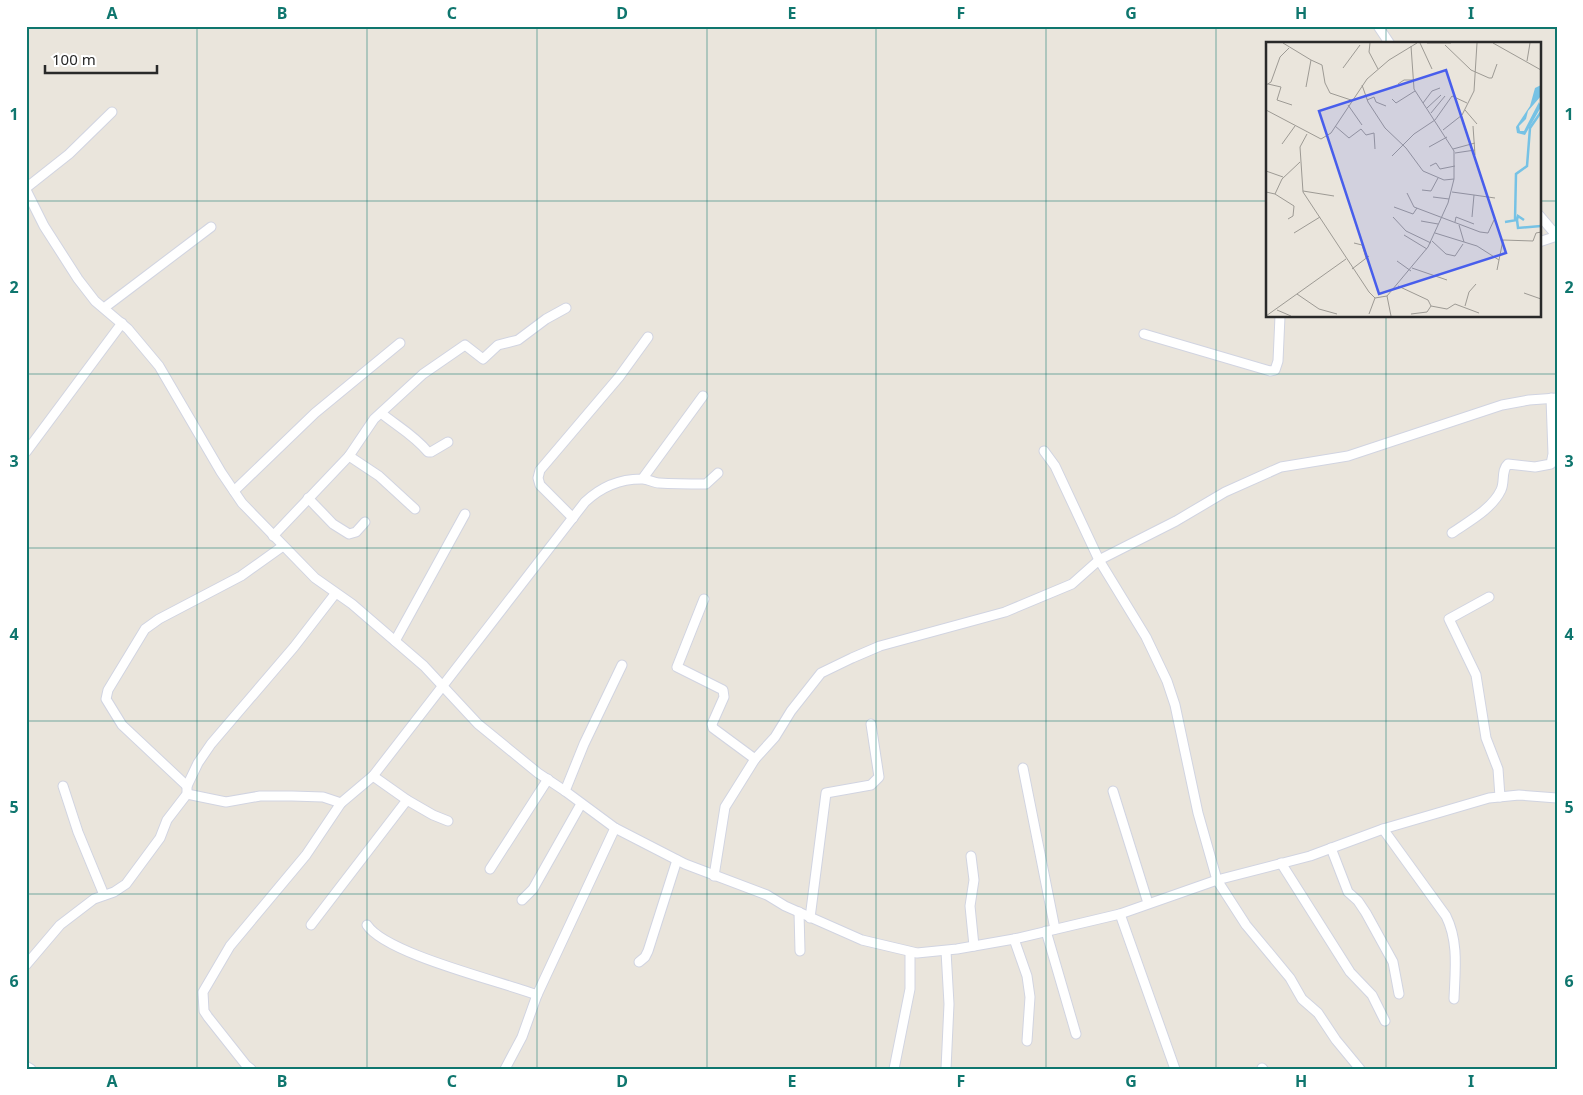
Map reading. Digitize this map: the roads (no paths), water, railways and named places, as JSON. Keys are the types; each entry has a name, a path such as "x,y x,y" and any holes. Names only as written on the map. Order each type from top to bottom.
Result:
{"street":[{"path":"1378,26 1389,42"},
{"path":"112,112 69,154 26,189 62,256 95,301 122,323 144,346 171,384 242,503 315,578 335,594 352,604 395,641 443,686 478,724 615,828 677,860 714,876 768,895 810,918 862,940 910,952 946,951 1014,939 1120,914 1217,880 1331,848 1383,829 1500,797 1519,795 1557,798"},
{"path":"1540,216 1557,236 1540,242"},
{"path":"104,308 211,227"},
{"path":"273,536 349,456 366,430 381,413 423,374 466,346 483,359 498,345 518,340 566,308"},
{"path":"1144,334 1270,371 1275,370 1278,361 1280,318"},
{"path":"26,452 122,323"},
{"path":"573,518 540,485 538,478 540,470 619,377 648,338"},
{"path":"234,491 315,413 400,343"},
{"path":"643,478 703,396"},
{"path":"714,876 725,807 755,759 775,737 791,710 821,673 880,646 1005,612 1072,584 1099,560 1176,521 1225,492 1281,467 1348,456 1502,405 1554,398 1553,454 1551,464 1535,467 1516,464 1505,466 1502,486 1496,498 1481,513 1452,532"},
{"path":"381,413 398,427 406,430 428,452 448,442"},
{"path":"1044,451 1055,466 1099,560 1146,637 1167,681 1175,705 1198,813 1217,880 1246,925 1290,978 1302,999 1318,1013 1336,1040 1360,1069"},
{"path":"349,456 379,476 415,509"},
{"path":"251,1069 208,1018 204,1010 203,992 230,946 306,856 341,803 373,776 585,502 605,486 622,480 643,478 656,483 706,484 718,473"},
{"path":"308,498 333,524 349,534 356,532 365,522"},
{"path":"395,641 465,514"},
{"path":"283,546 241,576 181,607 145,629 108,690 106,699 122,725 187,790 226,802 250,797 292,796 323,797 341,803"},
{"path":"26,966 60,925 104,894 114,892 126,884 160,838 167,820 187,790 198,763 211,744 294,647 335,594"},
{"path":"1489,597 1449,619 1476,675 1486,738 1498,769 1500,797"},
{"path":"704,599 677,667 723,690 724,697 712,724 713,728 755,759"},
{"path":"566,790 584,744 622,665"},
{"path":"810,918 826,792 871,785 879,777 871,724"},
{"path":"1023,768 1055,929"},
{"path":"373,776 407,800 448,821"},
{"path":"490,869 548,779"},
{"path":"63,786 78,832 104,894"},
{"path":"1113,791 1148,903"},
{"path":"311,925 407,800"},
{"path":"522,900 533,889 581,804"},
{"path":"505,1069 522,1037 537,995 615,828"},
{"path":"1383,829 1446,916 1454,930 1456,956 1454,1000"},
{"path":"1331,848 1348,892 1358,901 1393,962 1399,994"},
{"path":"971,856 974,880 970,906 974,946"},
{"path":"639,962 648,951 677,860"},
{"path":"1281,863 1350,972 1372,995 1385,1021"},
{"path":"799,912 800,951"},
{"path":"1120,914 1175,1069"},
{"path":"367,925 384,939 409,952 537,995"},
{"path":"1046,931 1076,1034"},
{"path":"1014,939 1027,976 1030,997 1027,1041"},
{"path":"946,951 949,1004 946,1069"},
{"path":"894,1069 910,989 910,952"},
{"path":"26,1066 31,1069"}]}
